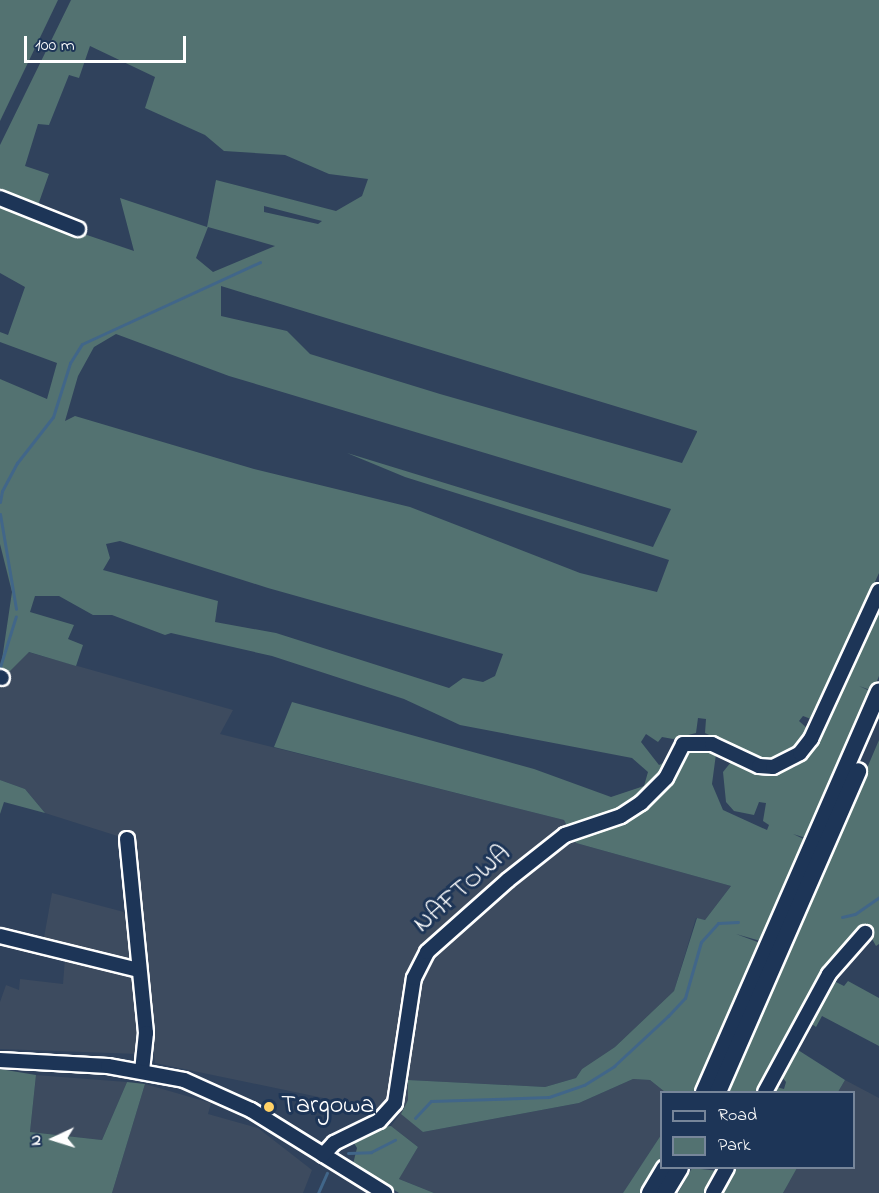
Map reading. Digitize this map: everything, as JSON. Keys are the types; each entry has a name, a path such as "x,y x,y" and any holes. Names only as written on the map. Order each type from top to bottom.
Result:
{"main road":[{"path":"704,1091 879,692"},
{"path":"718,1091 818,871 879,718"},
{"path":"650,1193 664,1169"},
{"path":"665,1193 679,1169"}],"street":[{"path":"0,198 78,229"},
{"name":"NAFTOWA","path":"323,1155 334,1143 379,1121 395,1103 414,978 422,958 508,880 566,835 584,826 621,816 641,803 666,778 683,744 712,744 759,766 773,767 800,753 811,739 879,591"},
{"path":"127,839 138,970 146,1032 142,1070"},
{"path":"766,1091 829,974 865,933"},
{"path":"0,936 138,970"},
{"path":"0,1060 142,1070 219,1093 385,1193"},
{"path":"713,1193 726,1169"}],"shaded area":[{"path":"28,652 233,710 220,734 564,820 576,843 731,886 705,920 696,918 674,991 615,1047 582,1069 576,1078 545,1087 408,1080 408,1100 423,1132 579,1103 633,1079 650,1080 664,1091 660,1091 660,1137 623,1193 434,1193 399,1179 418,1147 391,1126 400,1114 155,1063 140,935 138,847 127,839 45,813 25,789 0,780 0,680"},
{"path":"52,893 124,912 140,1018 138,1054 0,1049 0,1002 6,985 19,990 20,979 63,984 65,958 43,943"},
{"path":"36,1075 127,1082 102,1140 30,1132"},
{"path":"845,1080 879,1098 879,1193 783,1193 796,1169 855,1169 855,1091 839,1091"},
{"path":"145,1084 211,1103 208,1114 258,1128 312,1170 303,1193 112,1193"}],"green space":[{"path":"0,0 58,0 0,121"},
{"path":"71,0 879,0 879,573 819,706 811,719 803,716 799,721 808,729 796,745 772,760 751,755 705,733 706,719 698,718 696,733 673,739 662,737 658,742 646,734 641,742 659,765 667,761 665,773 631,805 568,828 564,820 274,747 292,702 534,769 611,797 644,786 648,772 632,758 460,725 404,699 272,656 171,633 165,635 112,615 93,615 59,596 35,596 30,612 74,625 68,639 83,645 76,666 29,652 5,676 0,673 12,592 0,544 0,379 47,399 57,363 0,342 0,332 8,335 25,287 0,273 0,201 34,217 134,251 120,198 207,227 216,180 336,211 362,196 368,179 329,174 285,155 224,151 205,135 145,108 155,77 90,46 79,78 69,75 49,125 38,124 25,166 49,174 37,208 0,196 0,145","holes":["264,206 322,221 318,224 264,212","208,227 275,246 213,272 196,258","221,286 697,432 682,463 440,394 310,354 287,331 221,316","116,334 229,376 671,509 653,547 347,453 405,477 669,560 657,592 580,573 410,507 254,469 75,416 65,421 78,376 94,347","120,541 268,588 503,654 495,676 483,682 463,678 449,688 276,633 215,622 218,601 103,570 110,558 106,544"]},
{"path":"879,603 879,676 873,691 859,686 872,692 809,839 793,834 808,841 764,942 736,934 763,944 696,1091 664,1091 650,1080 633,1079 579,1103 423,1132 401,1114 408,1100 408,1080 545,1087 576,1078 582,1069 615,1047 674,991 697,918 705,920 731,886 576,843 573,837 615,823 683,753 701,750 716,754 712,784 723,810 767,830 769,825 763,821 766,803 759,802 754,815 734,811 726,802 723,772 731,762 760,774 774,774 795,767 807,756"},
{"path":"879,740 879,944 876,946 871,937 874,931 867,926 850,942 829,965 804,1006 760,1091 729,1091"},
{"path":"0,780 25,789 45,813 4,802 0,814"},
{"path":"834,981 844,986 848,981 879,998 879,1046 822,1016 816,1027 809,1022"},
{"path":"798,1050 845,1080 839,1091 774,1091 776,1087 784,1089 786,1082 781,1076"},
{"path":"0,1069 36,1075 30,1132 102,1140 127,1082 145,1084 112,1193 0,1193"},
{"path":"391,1126 418,1147 399,1179 434,1193 399,1193 353,1164 357,1148 354,1143 382,1127"},
{"path":"660,1137 660,1162 641,1193 623,1193"},
{"path":"691,1169 719,1171 706,1193 678,1193"},
{"path":"734,1169 796,1169 783,1193 722,1193"}],"waterway":[{"path":"0,502 2,491 17,463 53,417 70,363 82,344 260,262"},
{"path":"0,514 16,609"},
{"path":"0,667 16,616"},
{"path":"842,917 855,914 879,897"},
{"path":"415,1118 431,1101 549,1097 584,1085 614,1066 685,998 701,942 718,923 738,922"},
{"path":"348,1153 371,1152 395,1140"},
{"path":"318,1193 327,1173"}],"place":[{"name":"Targowa","path":"269,1107"}]}
